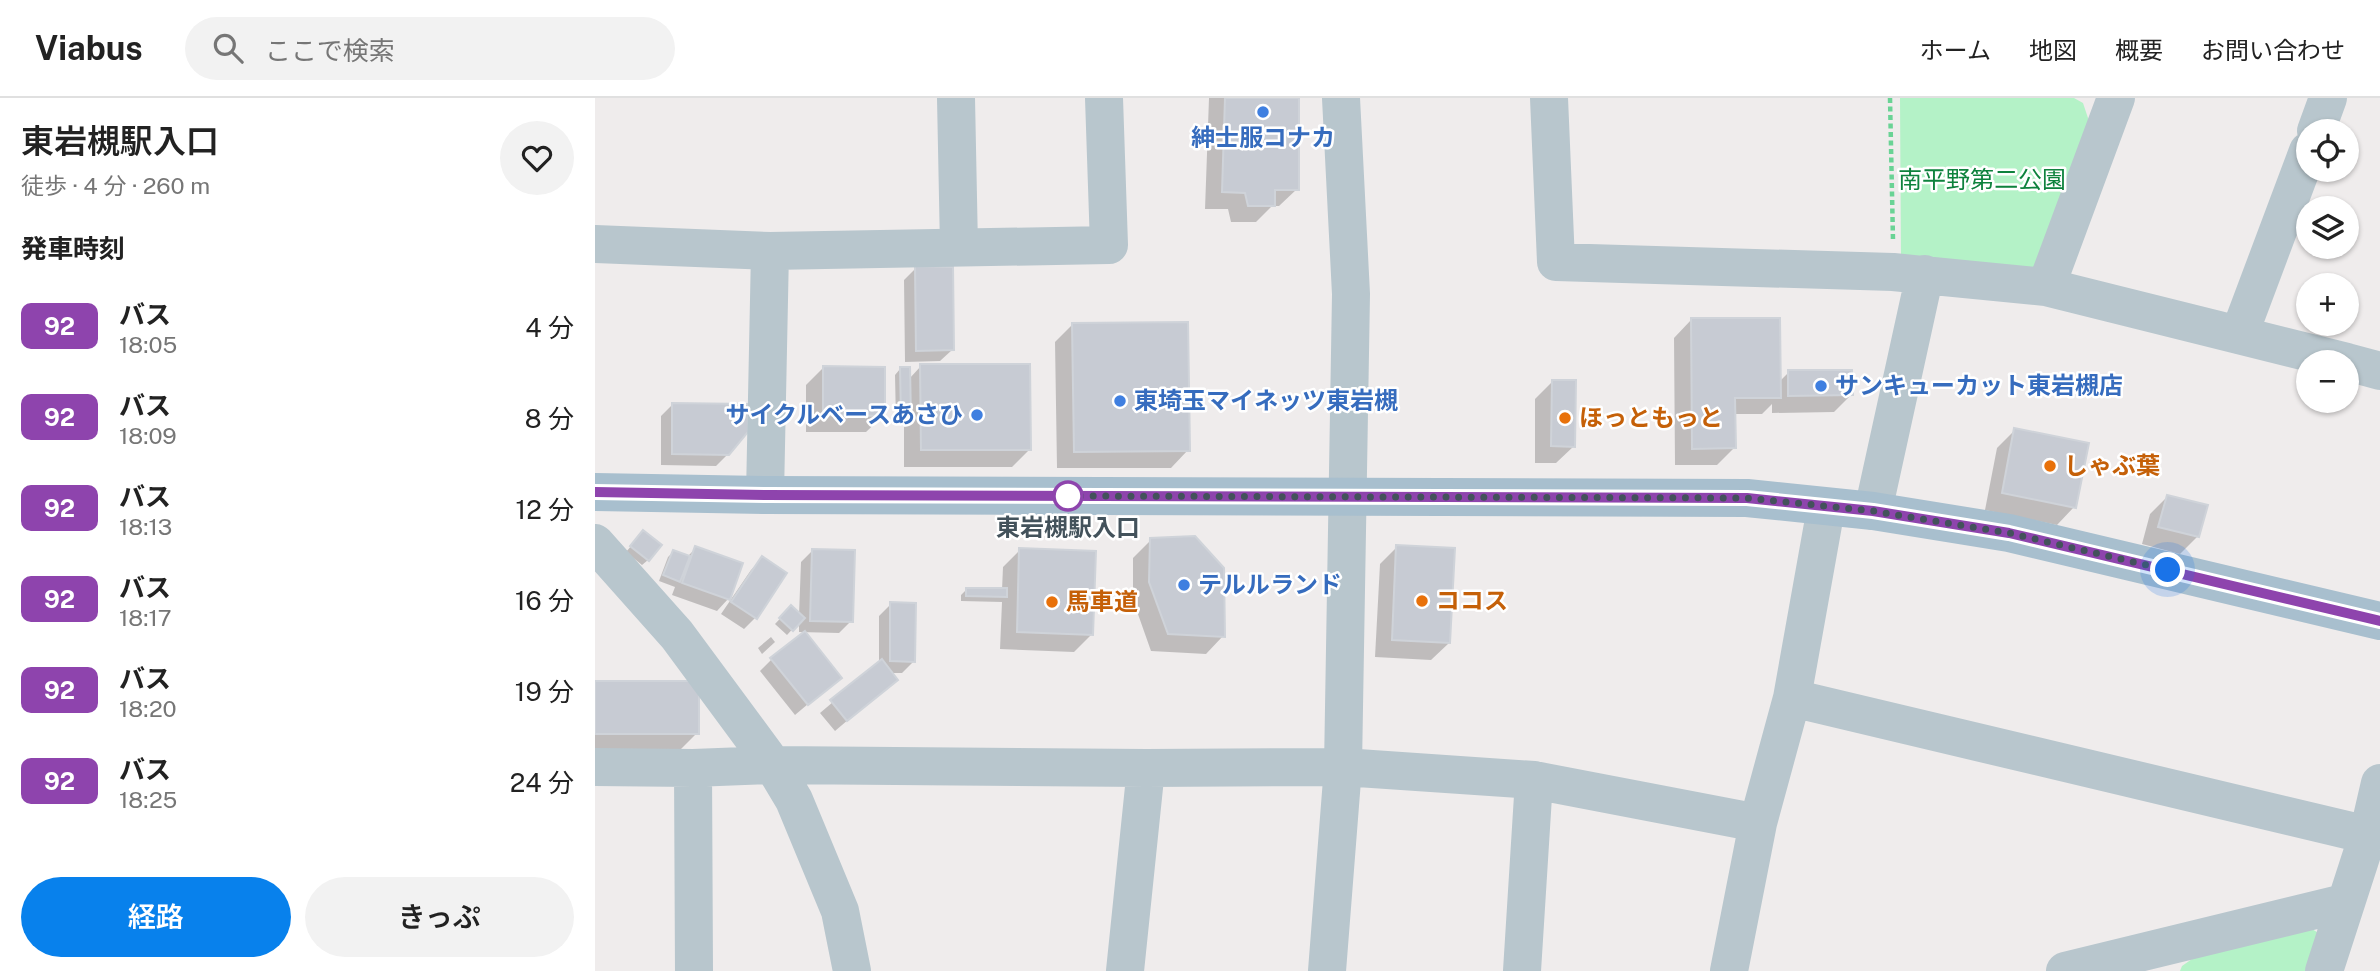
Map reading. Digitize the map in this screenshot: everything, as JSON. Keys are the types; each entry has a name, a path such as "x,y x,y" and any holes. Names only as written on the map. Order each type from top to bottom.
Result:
{"main road":[{"path":"595,492 765,495 1747,498 1873,511 2009,533 2380,621"}],"street":[{"path":"956,98 959,247"},
{"path":"595,244 770,251 1109,244 1104,98"},
{"path":"1327,971 1343,767 1351,294 1341,98"},
{"path":"1549,98 1556,262 1909,273 2046,287 2299,350"},
{"path":"2320,119 2328,98"},
{"path":"2046,287 2114,99"},
{"path":"2239,335 2296,182"},
{"path":"765,495 770,251"},
{"path":"1873,511 1909,273"},
{"path":"2359,365 2380,371"},
{"path":"1729,971 1758,823 1792,698 1826,508"},
{"path":"595,543 677,635 773,765 794,800 840,911 852,971"},
{"path":"1792,698 2368,835"},
{"path":"595,767 1343,767 1534,780 1758,823"},
{"path":"694,768 694,971"},
{"path":"1125,971 1146,768"},
{"path":"1522,971 1534,780"},
{"path":"2324,971 2368,835 2380,783"},
{"path":"2065,971 2344,903"}],"path":[{"path":"1890,98 1909,273"}],"green space":[{"name":"南平野第二公園","path":"1900,98 2074,98 2083,103 2089,121 2041,262 2018,278 1901,259"},
{"path":"2307,926 2325,937 2313,971 2180,971 2182,966 2215,943"}],"building":[{"path":"1225,98 1299,98 1299,190 1275,190 1275,206 1248,206 1245,193 1222,192"},
{"path":"915,266 953,267 954,350 916,351"},
{"path":"1691,318 1780,318 1781,398 1735,398 1736,448 1692,449"},
{"path":"1188,322 1190,451 1074,452 1072,323"},
{"path":"920,364 1030,364 1031,450 921,450"},
{"path":"823,366 885,367 885,416 823,415"},
{"path":"900,367 910,367 911,418 901,418"},
{"path":"1788,370 1852,370 1853,395 1788,396"},
{"path":"1552,380 1576,380 1575,447 1551,446"},
{"path":"672,403 748,404 748,432 729,455 672,454"},
{"path":"2014,428 2089,443 2076,508 2002,493"},
{"path":"2167,495 2208,505 2199,537 2158,527"},
{"path":"643,530 662,545 649,561 630,546"},
{"path":"1195,536 1224,568 1225,637 1168,634 1149,582 1150,538"},
{"path":"1396,545 1455,548 1450,643 1392,640"},
{"path":"695,546 743,563 730,600 682,583"},
{"path":"1019,548 1096,551 1093,635 1017,632"},
{"path":"812,549 855,550 853,622 810,621"},
{"path":"673,550 690,556 680,582 663,575"},
{"path":"762,556 787,573 757,619 731,602"},
{"path":"966,588 1007,588 1007,597 966,596"},
{"path":"890,602 916,603 915,662 890,661"},
{"path":"791,605 805,618 793,631 779,618"},
{"path":"805,631 842,678 808,705 770,658"},
{"path":"882,659 898,680 847,721 830,700"},
{"path":"595,681 699,681 699,734 595,734"}],"bus line":[{"name":"92","path":"595,492 765,495 1747,498 1873,511 2009,533 2380,621"}],"place":[{"name":"紳士服コナカ","path":"1263,112"},
{"name":"サンキューカット東岩槻店","path":"1821,386"},
{"name":"東埼玉マイネッツ東岩槻","path":"1120,401"},
{"name":"サイクルベースあさひ","path":"977,415"},
{"name":"ほっともっと","path":"1565,418"},
{"name":"しゃぶ葉","path":"2050,466"},
{"name":"東岩槻駅入口","path":"1068,496"},
{"name":"テルルランド","path":"1184,585"},
{"name":"ココス","path":"1422,601"},
{"name":"馬車道","path":"1052,602"}],"route":[{"path":"1068,496 1747,498 1873,511 2009,533 2168,570"}]}
